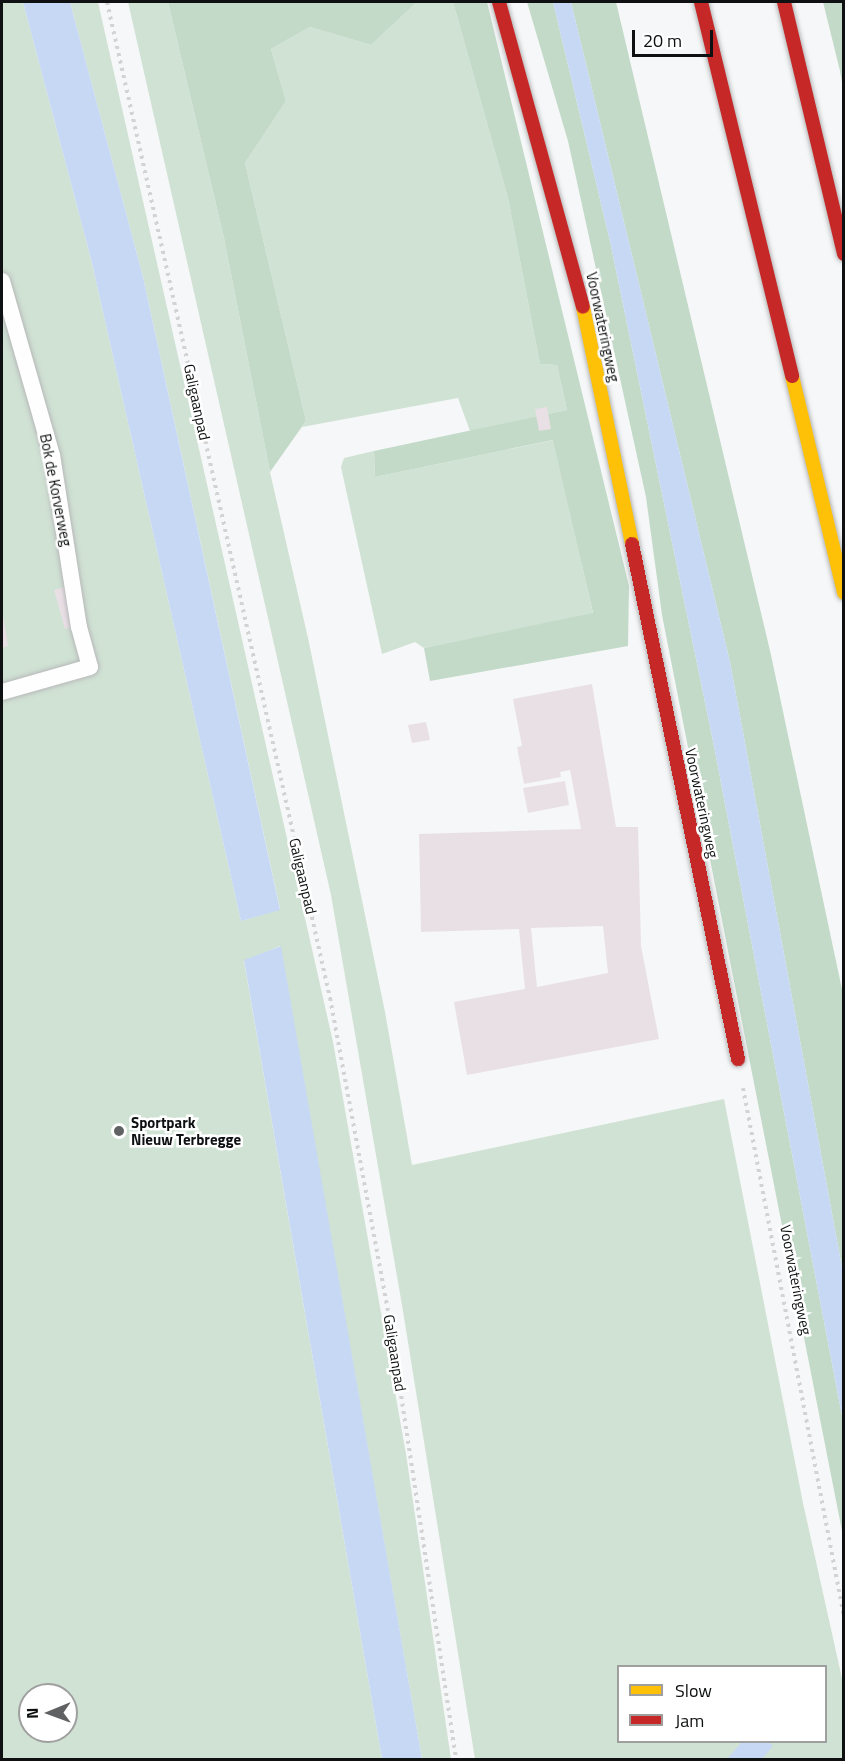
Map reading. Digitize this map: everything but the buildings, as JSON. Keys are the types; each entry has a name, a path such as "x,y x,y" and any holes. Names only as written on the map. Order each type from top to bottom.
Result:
{"main road":[{"name":"Voorwateringweg","path":"499,2 578,285 738,1059"},
{"path":"701,2 843,593"},
{"path":"784,2 843,254"}],"lane":[{"name":"Bok de Korverweg","path":"2,281 52,455 79,627 90,667 2,692"}],"path":[{"name":"Galigaanpad","path":"106,2 330,998 390,1322 456,1760"},
{"name":"Voorwateringweg","path":"738,1059 843,1617"}],"green space":[{"name":"Sportpark Nieuw Terbregge","path":"2,2 23,2 91,259 241,921 280,909 143,277 70,2 98,2 333,1042 406,1454 451,1759 422,1759 280,946 244,961 382,1759 2,1759"},
{"path":"128,2 168,2 224,238 270,472 308,638 385,1012 412,1165 724,1099 803,1503 843,1683 843,1759 475,1759 403,1311 331,895"},
{"path":"168,2 417,2 371,45 310,27 271,49 286,101 245,163 306,421 270,472 224,238"},
{"path":"417,2 453,2 508,198 540,364 557,365 567,410 470,431 458,398 302,427 306,421 245,163 286,101 271,49 310,27 371,45"},
{"path":"453,2 487,2 629,586 628,646 430,681 424,648 593,613 553,440 375,477 374,451 567,410 557,365 540,364 508,198"},
{"path":"527,2 553,2 610,241 714,746 843,1421 843,1536 662,615 646,497 568,141"},
{"path":"571,2 616,2 771,655 843,994 843,1273 730,662"},
{"path":"823,2 843,2 843,88 840,71"},
{"path":"554,440 593,614 424,648 415,642 382,654 341,467 344,458 374,451 375,477"}],"water":[{"path":"23,2 70,2 143,277 280,910 241,921 91,259"},
{"path":"553,2 571,2 730,662 843,1273 843,1421 714,746 610,241"},
{"path":"281,946 422,1759 382,1759 244,960"},
{"path":"741,1743 769,1743 773,1746 762,1759 727,1759"}],"traffic: slow":[{"path":"583,307 632,544"},
{"path":"792,376 844,593"}],"traffic: jam":[{"path":"499,2 583,307"},
{"path":"701,2 792,376"},
{"path":"784,2 844,254"},
{"path":"632,544 738,1059"}],"place":[{"name":"Sportpark Nieuw Terbregge","path":"119,1131"}]}
